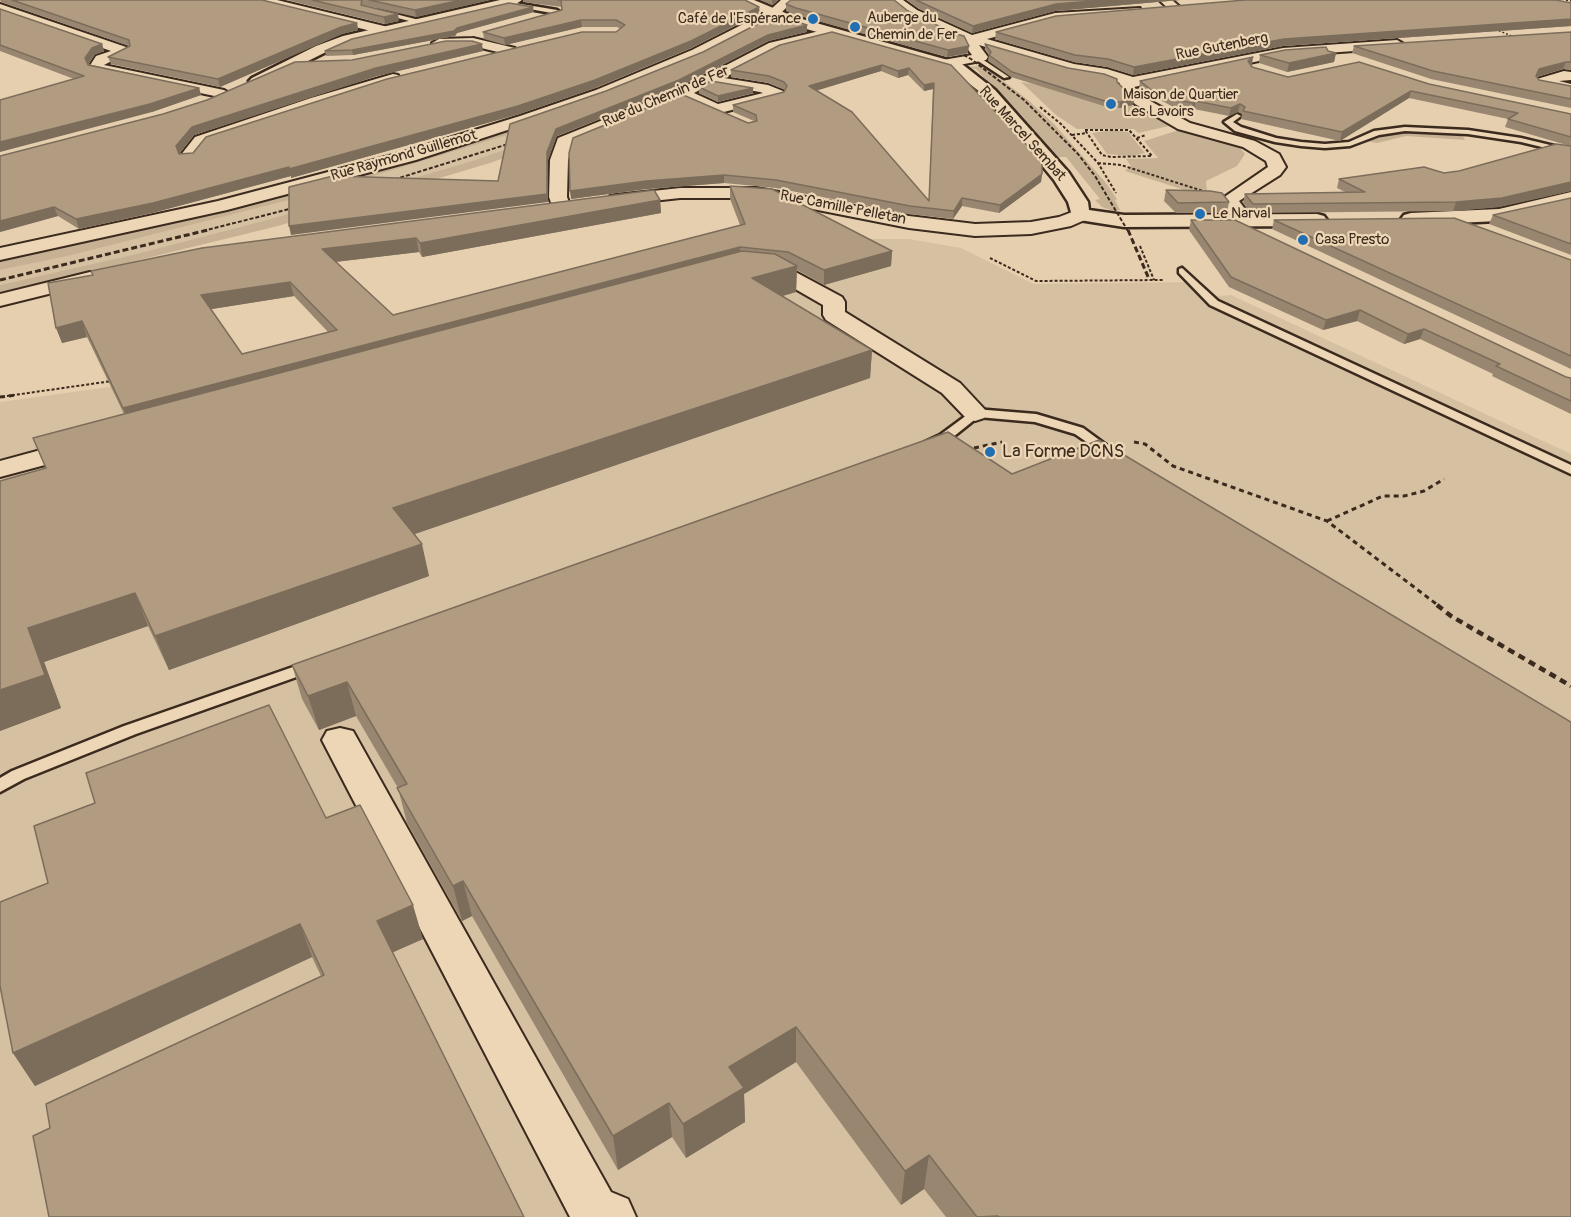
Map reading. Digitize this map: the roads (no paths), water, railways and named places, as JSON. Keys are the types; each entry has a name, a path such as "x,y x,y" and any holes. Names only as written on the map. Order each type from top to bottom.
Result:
{"street":[{"path":"263,0 383,30"},
{"name":"Rue Marcel Sembat","path":"743,0 773,14 957,67 990,93 1062,177 1078,202 1080,215"},
{"name":"Rue Raymond Guillemot","path":"0,254 220,206 421,153 601,93 697,52 773,14 788,0"},
{"path":"895,0 913,13 958,35 1073,68 1107,73 1132,82"},
{"path":"202,103 296,63 321,49 383,30 510,1"},
{"path":"972,39 1055,17 1174,5"},
{"path":"0,8 124,51 101,59 96,67 234,90"},
{"path":"530,21 557,12"},
{"path":"426,46 489,32"},
{"name":"Rue du Chemin de Fer","path":"562,208 558,197 558,160 564,141 711,80 774,46 832,32"},
{"path":"948,63 981,57 973,47 972,39"},
{"path":"447,42 473,42 515,50 475,60"},
{"name":"Rue Gutenberg","path":"1132,82 1260,56 1406,44"},
{"path":"1320,50 1356,63"},
{"path":"296,63 325,64"},
{"path":"188,156 201,140 316,101 406,75"},
{"path":"1571,76 1564,75 1542,82 1571,88"},
{"path":"681,93 716,109 778,94 763,88 711,80"},
{"path":"1132,82 1125,86 1140,101 1184,126 1249,144 1273,158 1277,167 1236,214"},
{"name":"Rue Camille Pelletan","path":"539,211 680,193 757,193 918,223 975,230 1006,230 1052,225 1080,215"},
{"path":"1389,219 1453,219 1499,215 1571,198"},
{"path":"1236,214 1276,241"},
{"path":"1080,215 1135,222 1236,214 1341,220"},
{"path":"1453,219 1496,235"},
{"path":"731,272 741,269 781,272 834,302 834,315 951,388 975,414"},
{"path":"0,300 108,274"},
{"path":"0,469 103,441"},
{"path":"340,740 596,1215 610,1217"}],"lane":[{"path":"510,1 557,12"},
{"path":"375,11 421,22"},
{"path":"977,58 1006,77"},
{"path":"716,109 734,117"},
{"path":"1237,116 1228,122 1238,129 1275,140 1301,144 1325,146 1350,144 1377,133 1405,129 1468,132 1521,140 1571,152"},
{"path":"1182,271 1214,303 1571,470"},
{"path":"918,447 944,438 975,414 1036,418 1079,431 1124,461"},
{"path":"0,786 18,775 112,737 324,661"}],"railway":[{"path":"776,29 814,0"},
{"path":"948,46 971,59 1024,100 1078,154 1095,176 1128,231"},
{"path":"383,183 521,140"},
{"path":"203,231 305,205"},
{"path":"0,280 208,230"},
{"path":"1128,230 1149,279"}],"place":[{"name":"Café de l'Espérance","path":"813,19"},
{"name":"Auberge du Chemin de Fer","path":"855,27"},
{"name":"Maison de Quartier Les Lavoirs","path":"1111,104"},
{"name":"Le Narval","path":"1200,214"},
{"name":"Casa Presto","path":"1303,240"},
{"name":"La Forme DCNS","path":"990,452"}]}
